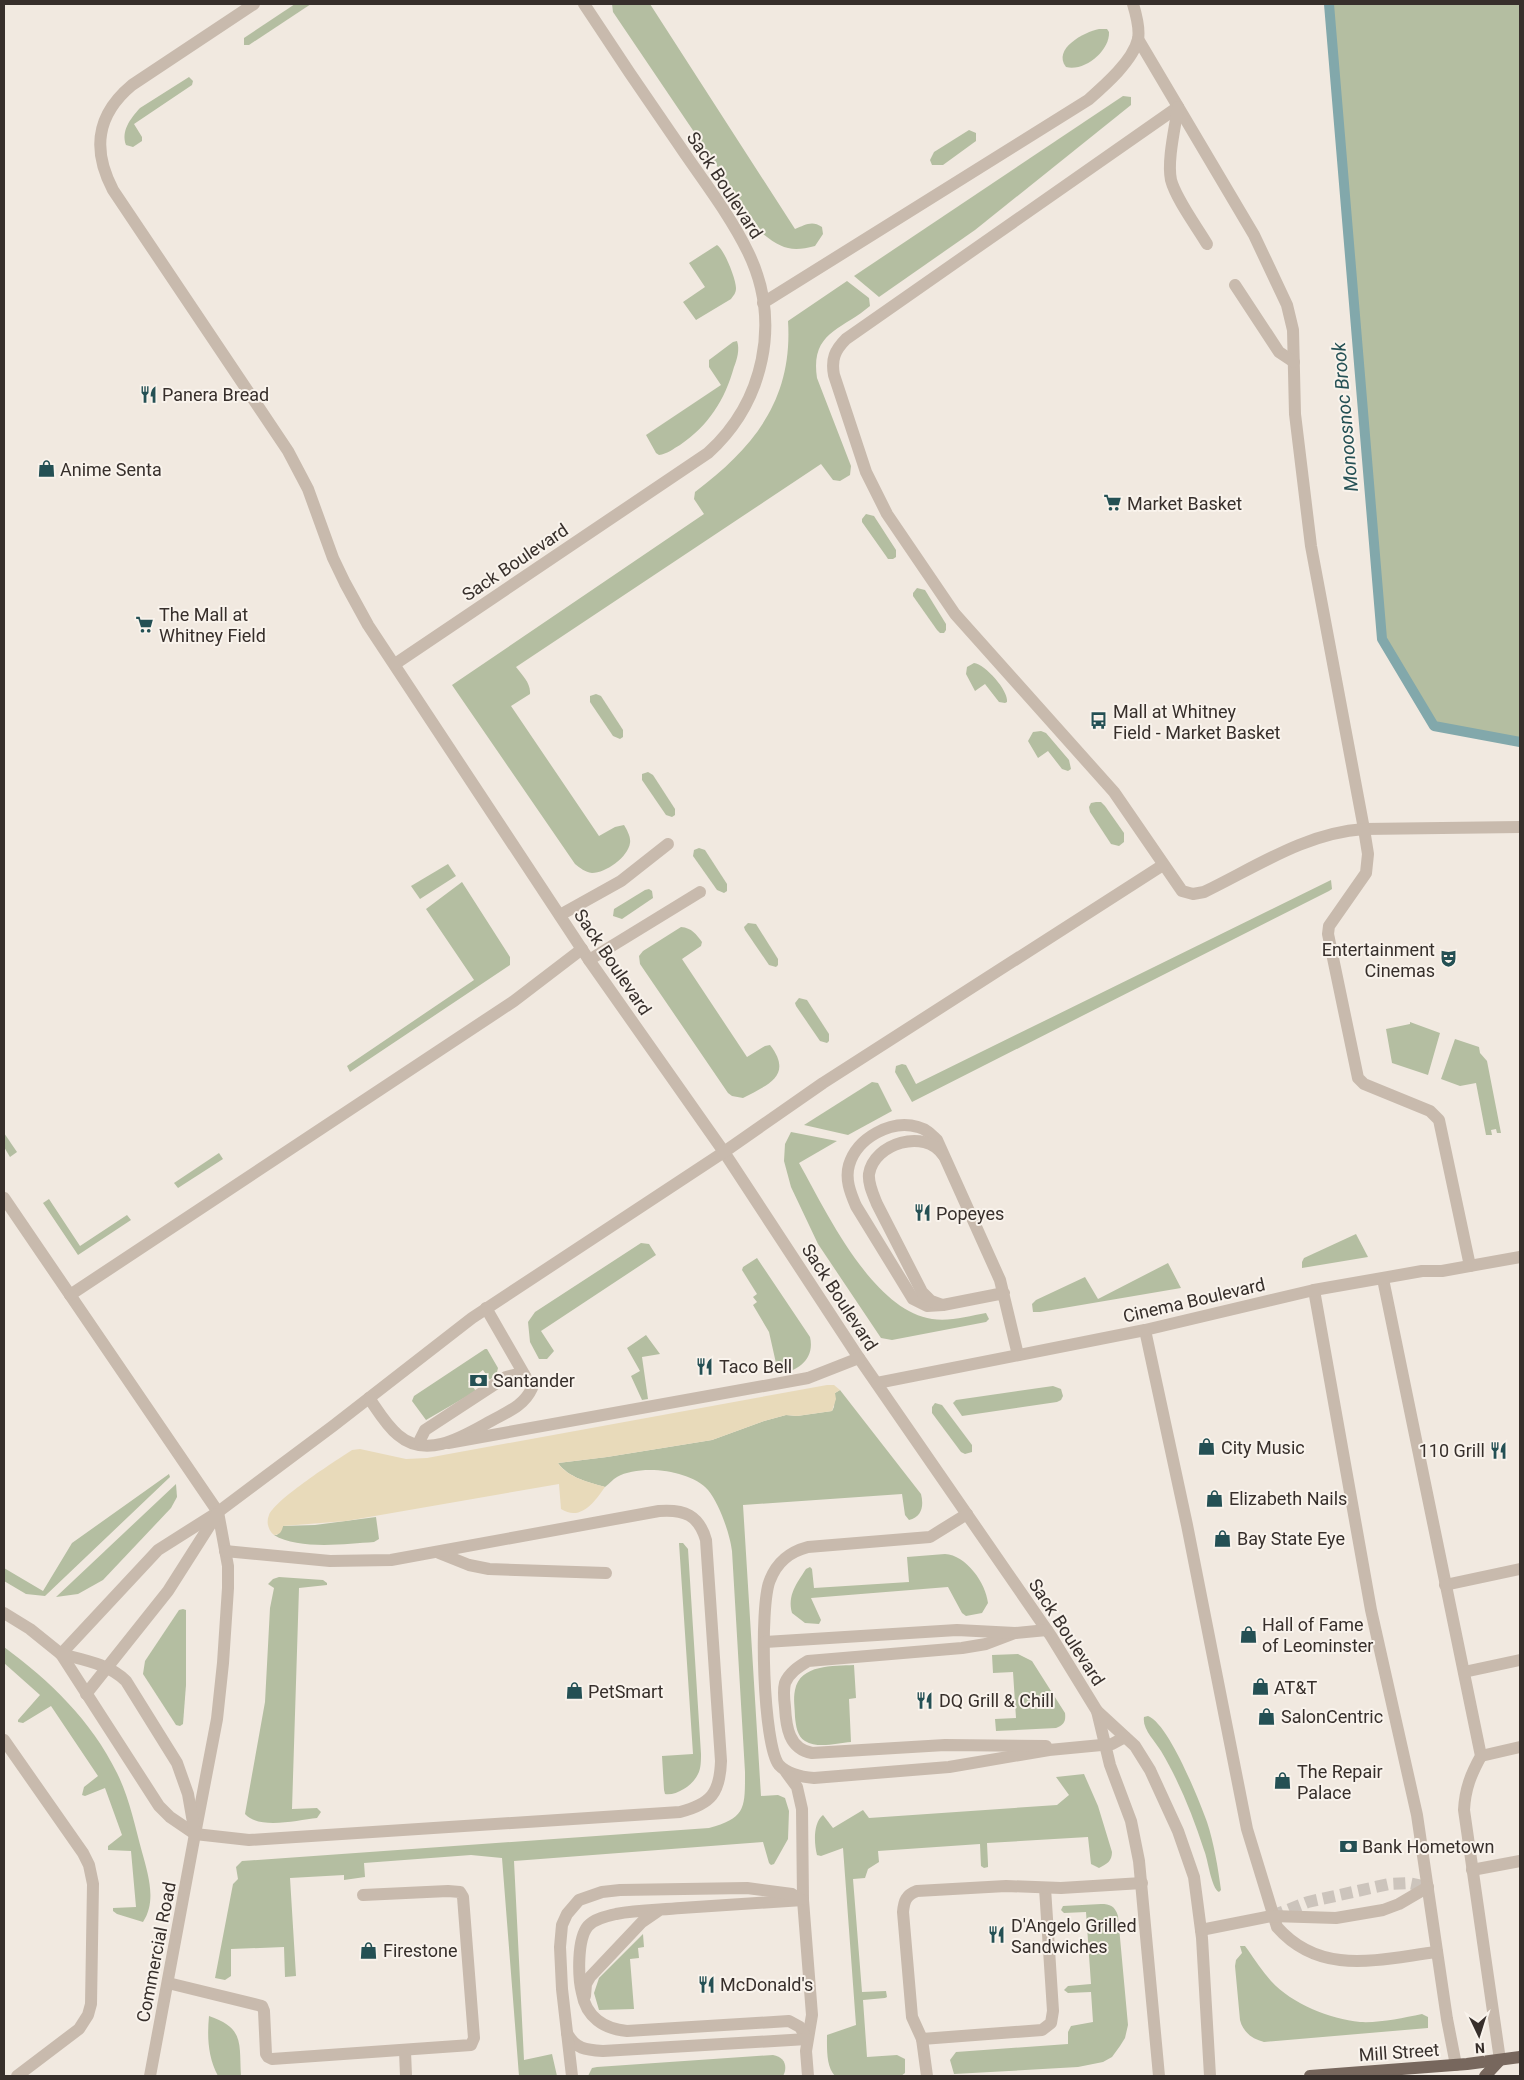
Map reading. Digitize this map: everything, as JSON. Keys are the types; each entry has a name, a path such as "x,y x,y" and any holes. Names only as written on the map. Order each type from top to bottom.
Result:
{"main road":[{"name":"Mill Street","path":"1310,2076 1456,2065 1520,2057"},
{"path":"1485,2076 1500,2060"}],"street":[{"path":"254,4 123,92 115,102 102,128 100,142 101,160 105,175 113,190 288,451 308,489 333,558 345,584 368,625 395,664"},
{"name":"Sack Boulevard","path":"584,4 740,235 750,255 763,303 765,324 764,348 756,382 741,415 721,441 685,469 395,664 589,960 724,1152 859,1358 1047,1630 1097,1711 1104,1745 1131,1821 1142,1883 1159,2076"},
{"path":"1133,4 1136,14 1138,39 1254,235 1287,305 1293,330 1295,414 1311,546 1368,854 1366,873 1329,926 1328,934 1358,1078 1364,1084 1430,1111 1439,1120 1470,1266"},
{"path":"763,303 1088,100 1112,80 1128,58 1138,39"},
{"path":"1178,107 1170,169 1171,180 1207,244"},
{"path":"1178,107 846,339 838,348 832,358 832,366 866,472 887,514 955,614 1114,792 1182,891 1193,894 1204,892 1305,841 1344,831 1364,829 1520,827"},
{"path":"1235,285 1279,352 1294,362"},
{"path":"560,915 621,881 668,844"},
{"path":"61,1654 153,1554 218,1512 486,1308 724,1152 823,1083 1163,865"},
{"path":"589,960 700,892"},
{"path":"70,1295 514,1001 582,949"},
{"path":"1004,1293 943,1305 927,1306 913,1299 856,1206 850,1191 848,1179 849,1166 858,1147 866,1139 883,1131 904,1126 917,1127 928,1131 937,1140 993,1264 1004,1293 1018,1355"},
{"path":"943,1305 931,1301 922,1292 877,1204 871,1190 869,1175 877,1156 895,1145 905,1142 932,1146 940,1152 950,1166"},
{"path":"4,1198 218,1512 225,1552 228,1588 223,1663 217,1719 195,1834 249,1840 680,1812 701,1806 710,1799 718,1786 721,1761 706,1540 702,1528 687,1513 674,1510 659,1511 392,1560 330,1561 225,1552"},
{"name":"Cinema Boulevard","path":"877,1384 1146,1330 1314,1290 1422,1271 1442,1271 1520,1257"},
{"path":"1383,1279 1481,1756 1470,1776 1465,1791 1464,1810 1500,2060"},
{"path":"1314,1290 1371,1610 1418,1815 1437,1952 1456,2065"},
{"path":"448,1443 526,1400 532,1388 486,1308"},
{"path":"1146,1330 1187,1525 1247,1829 1272,1916 1277,1927 1294,1944 1322,1957 1338,1961 1363,1961 1437,1952"},
{"path":"369,1398 398,1436 407,1441 438,1445 808,1378 859,1358"},
{"path":"422,1444 420,1440 425,1430 506,1377 518,1374 525,1376"},
{"path":"86,1694 171,1587 218,1512"},
{"path":"808,2076 806,2051 812,2015 803,1900 802,1809 797,1787 773,1755 770,1740 764,1601 767,1588 776,1568 790,1553 808,1547 930,1537 967,1514"},
{"path":"438,1552 469,1565 489,1569 606,1573"},
{"path":"1445,1585 1520,1569"},
{"name":"Commercial Road","path":"4,1613 30,1629 61,1654 159,1806 170,1817 195,1834"},
{"path":"765,1642 958,1630 1015,1633 1047,1630"},
{"path":"1015,1633 986,1644 962,1648 808,1661 797,1667 786,1683 784,1700 786,1725 789,1734 799,1748 806,1752 820,1753 967,1744 1066,1748"},
{"name":"Commercial Road","path":"61,1654 107,1667 118,1673 134,1692 177,1763 188,1794 195,1834 150,2076"},
{"path":"1464,1672 1520,1660"},
{"path":"1097,1711 1135,1746 1150,1770 1178,1830 1194,1877 1201,1930 1210,2076"},
{"path":"784,1770 803,1777 814,1778 949,1767 1066,1748 1104,1745 1120,1741 1125,1737"},
{"path":"4,1740 82,1853 89,1865 93,1884 91,2004 88,2016 79,2029 17,2076"},
{"path":"1481,1756 1520,1747"},
{"path":"1472,1870 1520,1861"},
{"path":"927,2076 922,2039 912,2017 904,1912 904,1902 908,1896 916,1891 998,1886 1018,1885 1044,1888 1142,1883"},
{"path":"1201,1930 1272,1916 1336,1918 1382,1910 1399,1904 1428,1887"},
{"path":"572,2076 562,1989 560,1936 562,1924 567,1914 579,1900 602,1892 620,1890 746,1888 792,1894 803,1900"},
{"path":"922,2039 1042,2030 1051,2023 1053,2011 1044,1888"},
{"path":"168,1983 262,2006 264,2011 266,2054 268,2058 272,2059 465,2047 474,2043 463,1897 460,1892 363,1895"},
{"path":"803,1900 662,1910 603,1917 588,1926 582,1940 580,1986 585,2004 598,2022 617,2030 627,2031 789,2020 800,2027 807,2039"},
{"path":"585,2004 586,1984 590,1977 648,1916 662,1910"},
{"path":"566,2030 571,2042 579,2047 586,2050 603,2051 807,2039"},
{"path":"405,2051 406,2076"}],"green space":[{"path":"295,4 311,4 249,45 244,45 244,38"},
{"path":"612,4 650,4 795,229 812,224 822,227 823,234 815,246 800,249 788,248 776,243 763,234 613,12"},
{"path":"1329,4 1520,4 1520,741 1434,726 1382,639"},
{"path":"1099,29 1107,29 1109,32 1108,39 1101,53 1088,63 1073,68 1066,67 1063,54 1066,48 1078,38"},
{"path":"189,77 193,81 192,85 134,124 142,137 142,141 133,147 126,145 126,130 140,108"},
{"path":"1123,96 1131,97 1131,105 975,230 879,297 854,276"},
{"path":"969,130 976,133 976,141 943,165 932,165 930,160 934,152"},
{"path":"717,245 723,252 729,265 736,291 731,299 696,320 683,302 705,287 689,263"},
{"path":"847,281 869,298 870,306 839,327 823,341 818,351 816,363 817,378 851,466 850,475 840,481 833,480 821,464 516,667 528,683 530,694 511,706 599,836 615,827 624,825 629,836 630,843 628,848 616,863 598,872 585,871 575,864 452,685 704,514 694,499 695,492 716,475 752,439 766,419 776,398 784,375 788,349 788,321"},
{"path":"737,341 736,361 726,390 707,421 680,445 665,454 659,455 656,453 646,435 721,385 709,367 709,360"},
{"path":"866,514 874,516 896,550 896,557 893,559 888,559 862,522"},
{"path":"917,588 925,590 946,624 944,633 940,633 937,630 913,596"},
{"path":"974,663 990,673 1004,691 1007,702 999,702 985,684 975,691 966,674 967,667"},
{"path":"596,694 601,696 623,730 623,737 620,739 613,736 590,702 590,696"},
{"path":"1041,731 1046,733 1069,760 1071,769 1068,771 1062,769 1048,751 1038,758 1028,741 1033,732"},
{"path":"648,772 653,775 675,809 675,815 672,817 666,815 642,780 642,774"},
{"path":"1101,802 1105,806 1124,833 1124,842 1119,846 1111,844 1090,812 1089,807 1091,803"},
{"path":"699,848 705,850 727,884 727,891 724,893 717,890 693,856 694,850"},
{"path":"448,864 456,876 420,899 411,886"},
{"path":"1331,880 1332,889 1329,891 912,1102 895,1072 896,1066 906,1065 916,1084"},
{"path":"462,882 510,957 510,965 350,1072 347,1066 474,980 426,909"},
{"path":"649,889 652,891 653,898 622,919 613,916 614,909"},
{"path":"748,923 756,924 778,959 776,967 769,965 745,930 744,927"},
{"path":"681,927 691,930 702,942 701,946 682,959 747,1057 770,1045 777,1056 779,1065 778,1072 774,1078 761,1089 743,1098 732,1096 728,1093 640,964 639,956 643,951"},
{"path":"799,998 807,1000 829,1034 829,1041 827,1043 820,1041 796,1006 795,1003"},
{"path":"1410,1022 1440,1033 1428,1075 1392,1063 1386,1029 1410,1024"},
{"path":"1455,1039 1479,1047 1480,1053 1487,1061 1501,1133 1497,1133 1496,1129 1491,1130 1492,1135 1486,1135 1476,1083 1460,1086 1441,1079"},
{"path":"872,1082 878,1083 892,1111 848,1135 804,1125"},
{"path":"791,1132 837,1141 799,1163 853,1256 890,1298 910,1312 932,1319 952,1319 986,1313 989,1319 986,1322 892,1340 881,1338 818,1244 791,1187 784,1161 785,1144"},
{"path":"4,1133 17,1152 10,1157 4,1147"},
{"path":"219,1153 223,1159 178,1188 174,1183"},
{"path":"49,1199 80,1246 127,1215 131,1220 78,1255 43,1203"},
{"path":"1356,1234 1368,1257 1302,1268 1304,1258"},
{"path":"641,1243 649,1244 656,1255 541,1331 554,1351 547,1359 539,1359 530,1342 528,1322 535,1312"},
{"path":"757,1258 810,1337 810,1351 804,1362 793,1370 780,1374 769,1332 753,1305 757,1302 753,1297 757,1294 742,1270 743,1267"},
{"path":"1168,1263 1181,1288 1033,1312 1032,1304 1036,1300 1085,1277 1098,1299"},
{"path":"646,1335 660,1354 642,1357 648,1399 642,1400 631,1376 640,1371 627,1348"},
{"path":"487,1349 498,1368 497,1372 490,1380 483,1370 468,1381 476,1391 426,1420 412,1401 414,1396"},
{"path":"1053,1386 1061,1389 1063,1396 1057,1402 962,1416 953,1403 956,1400"},
{"path":"840,1390 921,1494 922,1507 917,1516 909,1520 905,1515 902,1494 743,1505 761,1796 778,1795 785,1798 789,1811 788,1839 774,1864 771,1865 763,1842 514,1861 524,2060 552,2054 557,2076 519,2076 502,1858 471,1855 364,1863 365,1877 344,1880 344,1875 290,1878 296,1976 285,1977 284,1947 231,1949 231,1976 225,1980 215,1978 233,1884 238,1879 236,1867 242,1861 709,1828 730,1820 737,1815 741,1810 745,1795 745,1772 732,1551 726,1528 716,1503 708,1490 700,1483 678,1474 652,1470 627,1473 617,1477 605,1487 573,1476 558,1463 712,1440 786,1415 797,1416 832,1411 835,1393"},
{"path":"935,1403 942,1405 972,1445 972,1452 965,1454 961,1452 932,1413 932,1407"},
{"path":"169,1474 170,1477 45,1596 26,1594 4,1581 4,1568 43,1591 72,1543"},
{"path":"176,1484 177,1497 171,1508 103,1580 78,1594 56,1597"},
{"path":"376,1517 379,1539 374,1542 322,1545 296,1543 274,1535 277,1535 283,1526 315,1525"},
{"path":"679,1543 683,1543 688,1549 701,1762 696,1778 689,1786 675,1793 665,1794 662,1756 693,1754"},
{"path":"945,1554 960,1559 974,1571 983,1587 988,1603 982,1613 966,1616 962,1613 948,1587 811,1598 821,1620 819,1624 805,1623 792,1613 792,1595 799,1579 806,1569 810,1567 812,1569 814,1588 909,1582 907,1557"},
{"path":"279,1577 323,1580 327,1583 327,1585 299,1588 292,1809 317,1808 321,1812 317,1818 269,1823 252,1819 245,1814 265,1702 270,1608 274,1588 268,1584 273,1579"},
{"path":"179,1610 186,1610 186,1685 183,1724 180,1726 176,1725 143,1674 145,1661"},
{"path":"4,1647 68,1703 95,1736 117,1773 125,1792 149,1878 150,1905 143,1922 113,1911 113,1908 136,1907 131,1851 108,1850 108,1846 122,1835 105,1788 85,1796 82,1795 84,1787 98,1776 51,1706 23,1723 18,1722 40,1695 4,1663"},
{"path":"1018,1654 1032,1661 1065,1713 1064,1722 1059,1727 996,1731 995,1719 1016,1718 1013,1672 993,1673 992,1655"},
{"path":"854,1665 856,1698 849,1699 851,1742 816,1745 802,1739 795,1720 794,1697 798,1682 804,1675 819,1668"},
{"path":"1148,1716 1156,1722 1174,1747 1197,1797 1214,1847 1221,1890 1219,1892 1214,1885 1200,1837 1180,1787 1168,1762 1145,1726 1144,1717"},
{"path":"1084,1774 1098,1806 1112,1852 1108,1862 1099,1868 1091,1864 1088,1837 987,1843 988,1867 984,1868 981,1866 980,1844 878,1851 879,1862 868,1869 865,1878 853,1879 862,1992 886,1991 887,1997 863,2000 867,2057 897,2055 905,2059 905,2073 901,2076 835,2076 830,2068 827,2035 856,2025 843,1848 821,1856 817,1855 815,1834 817,1823 823,1815 833,1828 863,1810 869,1818 1057,1805 1069,1795 1056,1777"},
{"path":"1101,1904 1112,1906 1118,1916 1128,2025 1125,2038 1112,2057 1103,2062 1078,2067 954,2074 950,2060 956,2052 1068,2044 1068,2032 1071,2026 1093,2022 1091,1992 1068,1993 1064,1990 1068,1986 1091,1984 1086,1912 1064,1913 1061,1910 1063,1906"},
{"path":"643,1934 644,1947 638,1948 639,1958 630,1959 634,2009 599,2010 594,1993 599,1978"},
{"path":"1240,1946 1245,1946 1271,1981 1280,1989 1312,2009 1336,2018 1360,2022 1384,2021 1422,2014 1428,2017 1428,2028 1264,2042 1256,2039 1246,2031 1240,2020 1235,1966 1236,1960 1242,1953"},
{"path":"209,2016 229,2026 238,2039 241,2076 218,2076 212,2062 209,2047"},
{"path":"773,2055 783,2060 785,2069 783,2076 588,2076 592,2068 597,2067"}],"sand":[{"path":"834,1385 840,1390 835,1393 836,1399 832,1411 797,1416 786,1415 712,1440 558,1463 573,1476 605,1487 592,1504 575,1513 561,1509 559,1484 346,1521 283,1526 282,1530 276,1535 270,1531 268,1526 269,1515 283,1499 352,1450 360,1449 406,1459 427,1458"}],"waterway":[{"name":"Monoosnoc Brook","path":"1329,4 1382,639 1434,726 1520,742"}],"tunnel":[{"path":"1272,1916 1308,1902 1389,1884 1408,1883 1428,1887"}],"place":[{"name":"Panera Bread","path":"148,394"},
{"name":"Anime Senta","path":"46,469"},
{"name":"Market Basket","path":"1113,503"},
{"name":"The Mall at Whitney Field","path":"145,624"},
{"name":"Mall at Whitney Field - Market Basket","path":"1099,721"},
{"name":"Entertainment Cinemas","path":"1449,959"},
{"name":"Popeyes","path":"922,1213"},
{"name":"Taco Bell","path":"705,1366"},
{"name":"Santander","path":"479,1380"},
{"name":"City Music","path":"1207,1447"},
{"name":"110 Grill","path":"1499,1450"},
{"name":"Elizabeth Nails","path":"1215,1498"},
{"name":"Bay State Eye","path":"1223,1538"},
{"name":"Hall of Fame of Leominster","path":"1248,1634"},
{"name":"AT&T","path":"1260,1687"},
{"name":"PetSmart","path":"574,1691"},
{"name":"DQ Grill & Chill","path":"925,1700"},
{"name":"SalonCentric","path":"1267,1716"},
{"name":"The Repair Palace","path":"1283,1781"},
{"name":"Bank Hometown","path":"1348,1846"},
{"name":"D'Angelo Grilled Sandwiches","path":"997,1935"},
{"name":"Firestone","path":"369,1950"},
{"name":"McDonald's","path":"706,1984"}]}
